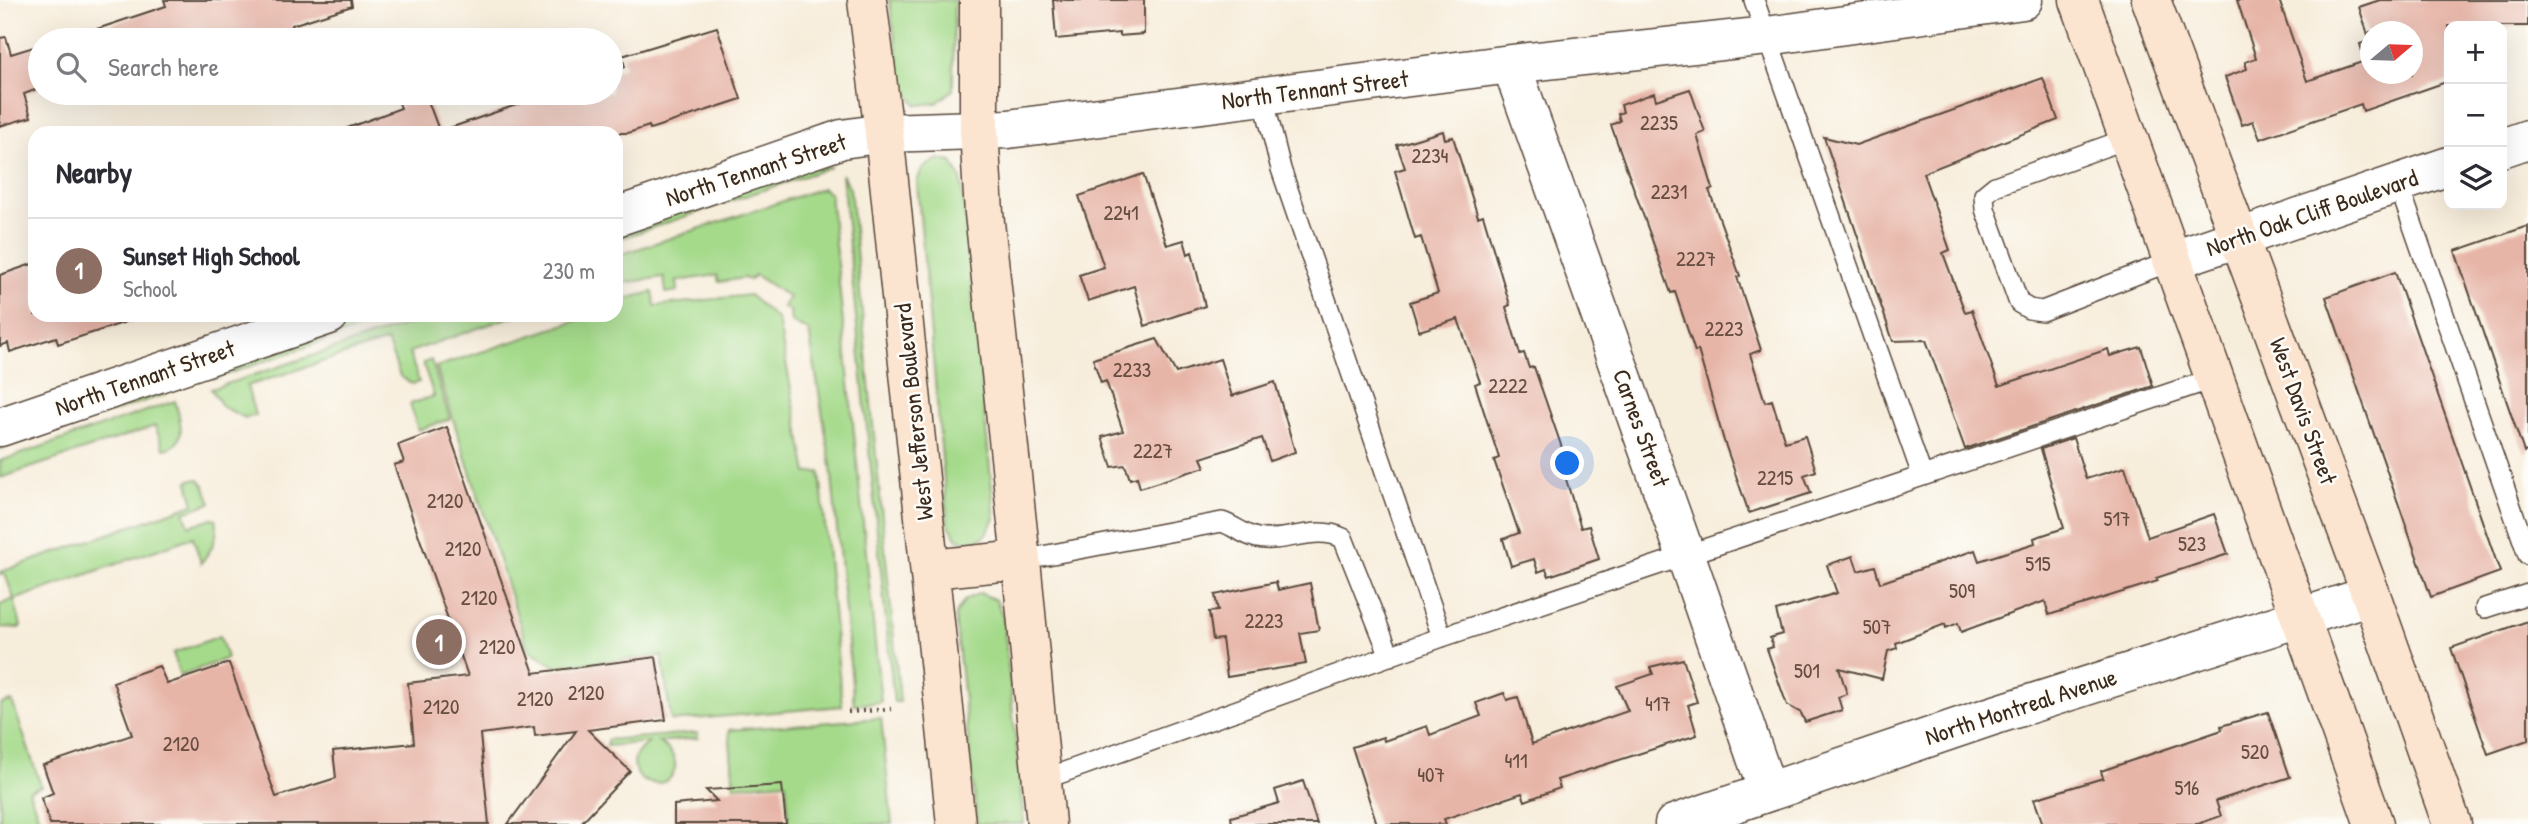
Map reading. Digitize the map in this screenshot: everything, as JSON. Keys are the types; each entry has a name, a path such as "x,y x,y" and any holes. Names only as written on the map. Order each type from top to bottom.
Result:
{"main road":[{"name":"West Jefferson Boulevard","path":"867,0 884,133 956,824"},
{"path":"979,0 979,130 984,213 1046,824"},
{"path":"2079,0 2374,824"},
{"name":"West Davis Street","path":"2151,0 2371,596 2452,824"},
{"path":"931,569 1021,560"}],"street":[{"name":"North Tennant Street","path":"623,215 842,139 884,133 1008,128 1511,64 1768,36 2023,0"},
{"name":"Carnes Street","path":"1511,64 1768,792"},
{"path":"2505,147 2528,139"},
{"name":"North Oak Cliff Boulevard","path":"2174,260 2444,168"},
{"name":"North Tennant Street","path":"0,427 308,322"},
{"name":"North Montreal Avenue","path":"1674,824 1989,717 2371,596"}],"lane":[{"path":"1755,0 1922,475"},
{"path":"1263,97 1281,169 1442,637"},
{"path":"2129,138 1995,186 1984,195 1984,209 2019,303 2029,309 2042,310 2174,260"},
{"path":"2398,183 2528,555"},
{"path":"1042,780 1442,637 2215,378"},
{"path":"1021,560 1222,522 1258,539 1331,532 1343,538 1390,656"},
{"path":"2485,608 2528,594"}],"path":[{"path":"848,712 891,709"}],"green space":[{"path":"889,0 954,0 953,90 937,103 917,105 903,88"},
{"path":"938,159 952,162 961,179 995,519 984,537 970,542 958,539 948,524 917,182 922,169"},
{"path":"817,165 831,167 623,238 623,231"},
{"path":"842,174 850,189 900,702 894,702"},
{"path":"823,188 830,194 881,702 854,705 831,466 809,331 791,322 790,311 783,307 789,297 755,275 750,280 744,278 719,282 717,275 677,281 678,291 666,293 664,277 623,283 623,254"},
{"path":"653,292 655,306 749,295 778,320 807,473 820,472 842,706 671,721 662,656 555,666 528,649 436,367 572,322 623,322 623,299"},
{"path":"353,322 378,322 213,379 226,365"},
{"path":"415,322 496,322 409,352 419,382 412,384 400,376 387,341 247,386 255,415 245,418 223,407 211,389"},
{"path":"431,360 450,419 418,430 410,404 434,396 423,363"},
{"path":"155,392 166,394 0,449 0,444"},
{"path":"175,401 181,430 180,437 172,446 164,449 155,426 0,478 0,461"},
{"path":"199,479 204,485 211,503 184,512 189,526 212,518 216,519 217,525 214,543 201,563 193,537 14,600 21,626 0,627 0,605 14,599 5,574 0,575 0,572 194,504 188,482"},
{"path":"980,593 996,600 1003,617 1024,824 977,824 955,615 965,600"},
{"path":"220,636 227,658 180,676 173,653"},
{"path":"12,701 41,786 29,791 41,824 0,824 0,704"},
{"path":"881,718 892,824 789,824 786,782 734,786 729,730"},
{"path":"697,733 698,738 658,742 668,749 675,765 674,773 662,782 642,780 635,769 637,754 650,742 607,746 607,740"}],"building":[{"path":"164,0 351,0 352,6 292,25 293,28 100,28 166,6"},
{"path":"1053,0 1144,0 1144,34 1119,36 1119,33 1056,39"},
{"path":"2237,0 2279,0 2307,81 2360,63 2360,84 2423,84 2423,21 2364,21 2359,7 2380,0 2528,0 2528,26 2507,26 2507,21 2444,21 2444,83 2363,111 2361,104 2260,139 2253,121 2242,125 2225,77 2247,69 2245,62 2256,58"},
{"path":"717,27 741,99 650,129 649,126 628,133 623,133 623,126 456,126 516,105 623,105 623,56"},
{"path":"6,37 11,54 28,49 28,92 24,94 31,117 0,126 0,38"},
{"path":"2043,78 2058,120 1923,173 1950,250 1943,253 1965,312 1972,310 1999,386 2108,349 2110,356 2141,347 2153,386 1965,449 1926,340 1893,341 1824,137 1856,145"},
{"path":"1690,89 1705,132 1697,135 1713,189 1709,190 1740,276 1737,277 1761,350 1750,354 1765,402 1772,400 1785,442 1805,436 1816,471 1804,475 1811,493 1749,513 1724,441 1698,350 1695,352 1675,292 1671,293 1611,125 1620,121 1618,114 1623,112 1621,105 1654,93 1656,100"},
{"path":"400,105 430,105 437,126 353,126 401,108"},
{"path":"1443,131 1445,139 1453,137 1478,217 1483,215 1510,305 1506,307 1520,354 1524,353 1529,368 1534,367 1571,474 1565,476 1581,528 1589,526 1599,559 1549,576 1546,569 1538,572 1534,559 1511,566 1503,539 1519,533 1494,460 1499,458 1475,384 1480,382 1458,319 1419,331 1410,302 1438,293 1421,237 1415,239 1395,171 1405,168 1397,145"},
{"path":"1143,174 1167,245 1184,240 1188,254 1192,252 1205,306 1145,326 1134,286 1088,301 1079,275 1104,267 1079,196"},
{"path":"2528,226 2528,451 2524,452 2455,251"},
{"path":"28,265 28,322 126,322 58,344 56,337 10,352 8,343 0,346 0,275"},
{"path":"2395,272 2500,572 2431,597 2326,297"},
{"path":"1157,339 1176,373 1220,359 1232,396 1275,382 1295,452 1270,461 1262,438 1201,458 1205,467 1140,488 1137,477 1130,479 1125,465 1112,467 1102,437 1123,431 1106,381 1101,383 1093,359"},
{"path":"447,427 534,673 656,657 666,720 588,730 630,771 580,824 508,824 576,731 535,736 534,727 480,734 489,824 50,824 41,798 53,793 43,765 132,735 113,682 159,666 167,684 229,663 276,797 336,778 333,751 414,743 408,683 468,676 394,465 404,462 398,445"},
{"path":"2073,438 2086,479 2125,467 2148,537 2214,514 2228,554 2156,578 2158,581 2049,615 2045,601 1961,632 1958,623 1946,628 1945,624 1896,643 1897,648 1888,651 1882,679 1839,668 1847,694 1838,697 1842,710 1805,722 1801,713 1787,705 1767,649 1773,647 1770,638 1782,634 1776,611 1837,593 1827,565 1853,556 1858,571 1875,566 1880,583 1975,550 1979,561 2035,543 2034,538 2064,528 2041,449"},
{"path":"1276,582 1278,590 1310,583 1319,630 1300,633 1306,664 1227,677 1222,639 1213,640 1209,612 1218,611 1215,595"},
{"path":"2528,621 2528,740 2488,754 2451,648"},
{"path":"1683,659 1697,702 1688,705 1697,735 1557,780 1560,788 1525,801 1522,793 1444,819 1446,824 1377,824 1352,747 1383,737 1384,741 1427,726 1430,735 1481,716 1476,703 1504,693 1507,700 1518,697 1532,744 1628,711 1617,686 1653,674 1650,667"},
{"path":"2268,712 2290,777 2216,801 2221,816 2198,824 2043,824 2034,799 2103,778 2101,771 2222,730 2221,726"},
{"path":"1303,781 1317,824 1232,824 1231,817 1279,803 1275,790"},
{"path":"782,785 786,824 674,824 674,805 717,801 706,790"}],"place":[{"name":"Sunset High School","path":"439,642"}]}
